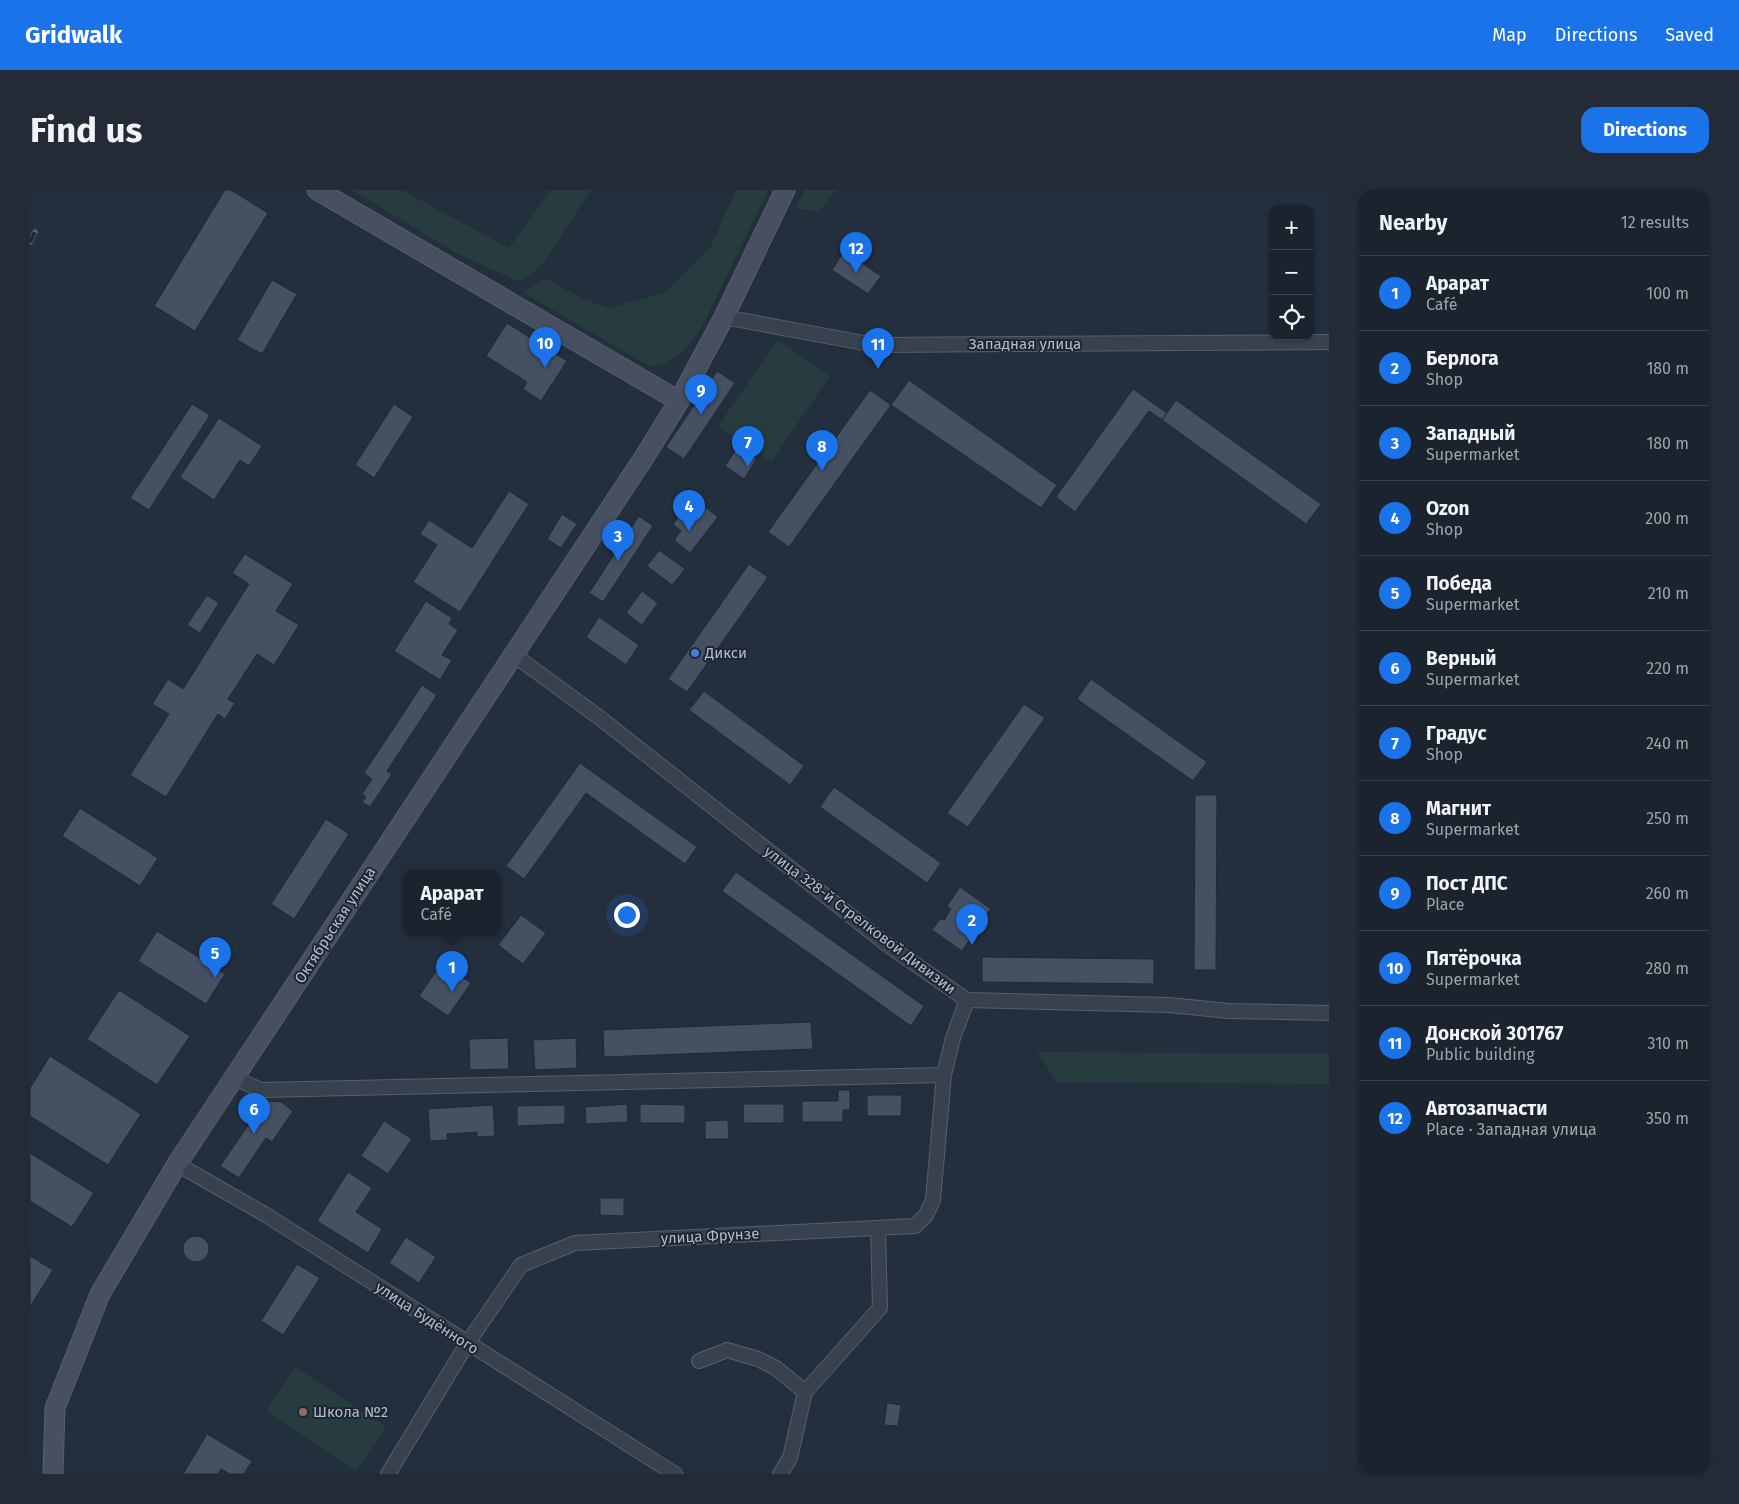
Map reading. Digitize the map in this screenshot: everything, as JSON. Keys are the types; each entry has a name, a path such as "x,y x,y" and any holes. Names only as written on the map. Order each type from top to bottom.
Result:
{"main road":[{"path":"317,190 679,401"},
{"name":"Октябрьская улица","path":"54,1474 56,1408 100,1294 178,1164 645,456 679,401 724,318 785,190"}],"street":[{"name":"Западная улица","path":"724,318 875,345 1329,342"},
{"name":"улица 328-й Стрелковой Дивизии","path":"514,655 600,718 889,946 968,1000 1169,1005 1229,1011 1329,1013"},
{"name":"улица Фрунзе","path":"388,1474 467,1344 521,1265 575,1243 915,1226 926,1215 933,1200 944,1075 953,1038 968,1000"},
{"path":"235,1078 261,1090 944,1075"},
{"name":"улица Будённого","path":"178,1164 266,1215 675,1474"},
{"path":"780,1474 790,1458 805,1392 880,1308 878,1228"},
{"path":"699,1361 727,1350 758,1359 776,1368 805,1392"}],"green space":[{"path":"352,190 401,190 509,248 551,190 591,190 543,264 520,282 458,254"},
{"path":"736,190 768,190 701,329 681,354 661,365 647,365 524,293 544,278 584,299 609,308 664,293 711,246"},
{"path":"805,190 836,190 819,211 795,209"},
{"path":"778,340 830,376 771,462 718,426"},
{"path":"1037,1052 1329,1054 1329,1084 1057,1082"},
{"path":"295,1367 386,1427 356,1471 266,1411"}],"building":[{"path":"225,190 231,190 268,213 195,331 154,306"},
{"path":"844,251 881,276 868,294 832,270"},
{"path":"272,280 297,294 262,354 237,340"},
{"path":"507,323 567,361 541,401 523,389 527,382 486,356"},
{"path":"717,371 735,383 684,459 666,447"},
{"path":"909,380 1057,485 1041,508 891,405"},
{"path":"1133,389 1167,413 1162,420 1149,411 1075,512 1056,497"},
{"path":"870,390 891,405 789,547 768,532"},
{"path":"1176,400 1321,504 1306,524 1162,420"},
{"path":"192,404 210,415 149,510 130,498"},
{"path":"394,404 413,417 374,478 355,465"},
{"path":"219,418 262,446 249,466 240,460 214,500 180,477"},
{"path":"738,447 757,459 744,479 725,466"},
{"path":"509,491 529,504 460,612 413,582 437,545 420,534 429,520 472,548"},
{"path":"693,498 718,517 690,553 674,540 681,531 673,524"},
{"path":"562,514 577,524 561,548 547,539"},
{"path":"639,516 653,526 603,602 589,593"},
{"path":"659,550 685,569 672,585 647,566"},
{"path":"245,554 293,584 276,611 299,625 274,665 257,654 228,699 235,703 225,719 218,714 166,797 130,775 169,714 152,704 168,679 183,689 249,584 232,573"},
{"path":"749,564 768,577 687,692 668,679"},
{"path":"642,591 658,603 642,625 626,613"},
{"path":"207,595 219,603 200,633 187,625"},
{"path":"426,601 452,618 449,624 458,630 442,655 452,660 440,680 394,651"},
{"path":"599,617 639,645 626,665 586,637"},
{"path":"1091,679 1207,762 1193,781 1077,699"},
{"path":"422,685 437,695 387,771 392,774 370,807 362,802 366,797 362,794 372,779 364,773"},
{"path":"704,691 804,766 790,785 689,710"},
{"path":"1024,704 1045,718 968,827 947,813"},
{"path":"580,763 697,847 685,864 586,793 524,879 506,866"},
{"path":"834,787 941,863 927,883 820,807"},
{"path":"1195,795 1217,795 1216,970 1194,970"},
{"path":"80,808 158,858 140,886 62,836"},
{"path":"326,819 349,834 294,919 271,904"},
{"path":"736,872 924,1006 911,1026 722,891"},
{"path":"960,887 991,909 976,929 974,927 969,934 972,936 962,951 932,930 941,918 944,920 951,909 947,906"},
{"path":"521,915 546,933 523,964 498,945"},
{"path":"157,931 225,974 206,1004 138,961"},
{"path":"982,957 1154,959 1154,984 982,982"},
{"path":"442,963 471,983 448,1016 419,996"},
{"path":"119,990 190,1036 157,1085 87,1039"},
{"path":"811,1022 813,1049 604,1057 603,1030"},
{"path":"508,1038 509,1069 470,1070 469,1039"},
{"path":"576,1038 577,1068 535,1070 533,1040"},
{"path":"50,1056 141,1114 108,1165 30,1116 30,1088"},
{"path":"838,1090 850,1090 850,1110 843,1110 843,1122 802,1122 802,1101 838,1101"},
{"path":"867,1095 902,1095 901,1116 867,1116"},
{"path":"265,1101 281,1102 293,1111 272,1142 266,1138 239,1178 220,1166"},
{"path":"627,1104 628,1122 586,1124 585,1107"},
{"path":"640,1104 685,1105 685,1123 640,1123"},
{"path":"743,1104 784,1104 784,1123 744,1123"},
{"path":"493,1105 495,1136 477,1137 477,1132 447,1134 448,1140 430,1141 428,1109"},
{"path":"565,1105 565,1124 517,1126 517,1106"},
{"path":"728,1120 729,1139 705,1139 705,1121"},
{"path":"384,1121 412,1139 388,1174 361,1156"},
{"path":"30,1153 94,1193 72,1227 30,1201"},
{"path":"348,1172 372,1188 356,1212 382,1229 368,1253 317,1221"},
{"path":"600,1198 624,1198 624,1216 600,1215"},
{"path":"196,1236 205,1240 209,1249 205,1258 196,1262 187,1258 183,1249 187,1240"},
{"path":"406,1237 436,1257 419,1283 389,1263"},
{"path":"30,1256 53,1270 30,1307"},
{"path":"297,1264 320,1278 283,1335 261,1321"},
{"path":"887,1403 901,1405 898,1426 884,1425"},
{"path":"207,1434 252,1461 244,1474 230,1474 221,1469 218,1474 183,1474"}],"railway":[{"path":"30,242 35,232"}],"place":[{"name":"Автозапчасти","path":"856,273"},
{"name":"Пятёрочка","path":"545,368"},
{"name":"Донской 301767","path":"878,369"},
{"name":"Пост ДПС","path":"701,415"},
{"name":"Градус","path":"748,467"},
{"name":"Магнит","path":"822,471"},
{"name":"Ozon","path":"689,531"},
{"name":"Западный","path":"618,561"},
{"name":"Дикси","path":"695,653"},
{"name":"Берлога","path":"972,945"},
{"name":"Победа","path":"215,978"},
{"name":"Арарат","path":"452,992"},
{"name":"Верный","path":"254,1134"},
{"name":"Школа №2","path":"303,1412"}]}
